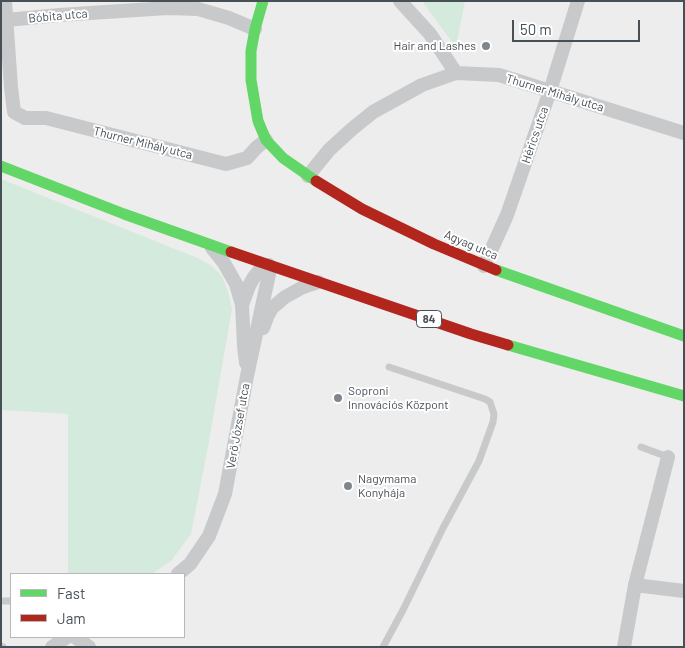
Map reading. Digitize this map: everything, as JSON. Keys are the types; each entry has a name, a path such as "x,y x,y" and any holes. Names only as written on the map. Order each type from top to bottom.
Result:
{"main road":[{"path":"263,1 251,51 251,80 258,121 266,140"},
{"name":"Agyag utca","path":"266,140 282,158 308,176 362,209 434,244 484,266 684,336"},
{"name":"84","path":"1,166 209,245 471,334 684,396"}],"street":[{"path":"5,1 7,20"},
{"path":"400,1 430,34 456,73"},
{"name":"Hérics utca","path":"484,266 507,215 550,91 578,1"},
{"name":"Bóbita utca","path":"7,20 168,8 198,9 229,18 255,29"},
{"name":"Thurner Mihály utca","path":"7,20 14,112 25,118 46,118 226,164 247,158 266,140"},
{"name":"Thurner Mihály utca","path":"308,176 329,150 373,112 422,85 456,73 499,76 684,133"},
{"path":"209,245 224,262 236,284 242,305 247,376"},
{"path":"242,305 254,277 259,271 269,265"},
{"name":"Verő József utca","path":"179,573 190,564 209,536 225,494 247,376 269,274 269,265"},
{"path":"247,376 264,322 272,308 292,292 318,282"},
{"path":"624,647 636,585 668,457"},
{"path":"636,585 684,591"},
{"path":"52,647 66,638"},
{"path":"76,638 90,647"}],"lane":[{"path":"383,647 442,528 480,461 494,414 490,402 485,399 389,367"},
{"path":"641,447 668,457"}],"green space":[{"path":"422,1 465,1 456,47 452,42"},
{"path":"1,179 195,257 211,265 222,276 232,309 191,534 171,561 153,573 68,573 68,414 1,410"}],"traffic: fast":[{"path":"263,1 251,51 251,80 258,121 266,140 283,158 316,181"},
{"path":"1,166 124,214 231,252"},
{"path":"496,270 684,336"},
{"path":"508,345 684,396"}],"traffic: jam":[{"path":"316,181 362,209 434,244 496,270"},
{"path":"231,252 508,345"}],"place":[{"name":"Hair and Lashes","path":"486,46"},
{"name":"Soproni Innovációs Központ","path":"338,398"},
{"name":"Nagymama Konyhája","path":"348,486"}]}
